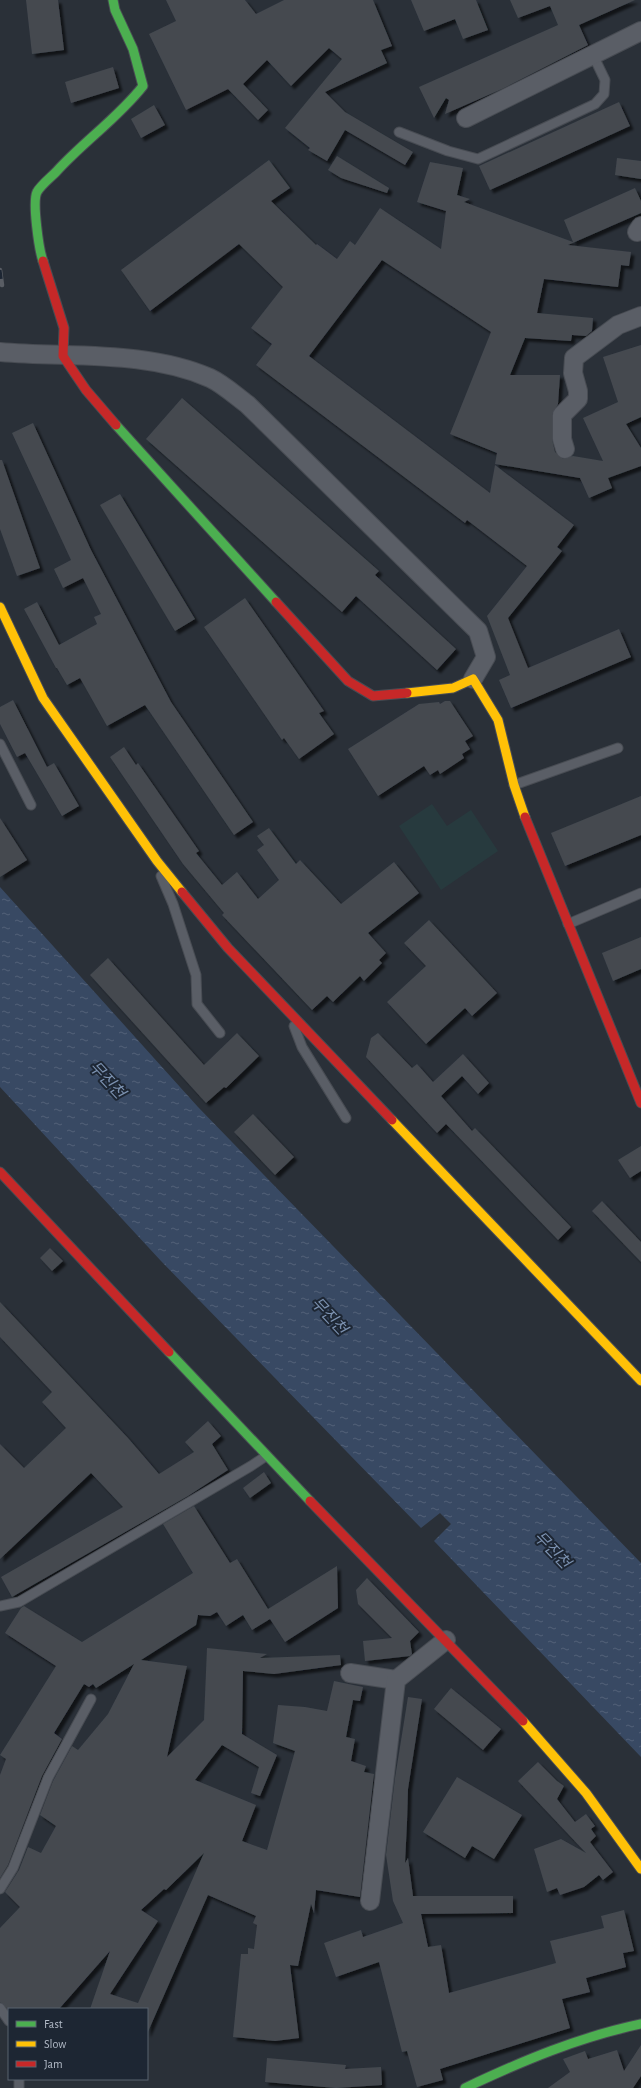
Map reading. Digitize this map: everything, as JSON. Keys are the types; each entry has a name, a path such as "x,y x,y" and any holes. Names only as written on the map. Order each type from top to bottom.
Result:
{"street":[{"path":"0,352 63,356 117,357 179,367 212,379 247,404 478,631 486,657 473,679 453,688 373,696 348,682 140,453 86,390 63,356 64,328 39,250 35,201 37,192 72,154 130,103 143,86 133,49 115,10 113,0"},
{"path":"466,118 641,31"},
{"path":"565,449 562,440 562,414 578,399 578,391 573,373 574,358 618,325 641,316"},
{"path":"0,607 43,698 155,860 228,948 641,1381"},
{"path":"473,679 498,720 514,785 568,924 641,1103"},
{"path":"0,1172 266,1456 446,1640 563,1764 620,1837 641,1869"},
{"path":"370,1901 396,1680 446,1640"},
{"path":"350,1673 396,1680"},
{"path":"465,2088 511,2066 587,2037 641,2024"}],"lane":[{"path":"399,132 448,151 478,158 595,104 604,94 605,80 593,55"},
{"path":"0,744 30,805"},
{"path":"514,785 618,748"},
{"path":"155,860 166,891 173,904 196,975 197,1004 220,1033"},
{"path":"568,924 641,893"},
{"path":"290,1013 302,1047 346,1118"},
{"path":"0,1606 19,1602 266,1456"},
{"path":"0,1889 13,1868 48,1778 91,1698"},
{"path":"0,2008 8,2020"}],"green space":[{"path":"432,804 447,826 471,810 498,851 441,890 399,826"}],"water":[{"name":"무진천","path":"0,887 198,1107 641,1563 641,1757 434,1541 451,1524 440,1513 421,1528 161,1261 0,1087"}],"building":[{"path":"26,0 58,0 64,50 32,54"},
{"path":"166,0 245,0 256,14 284,0 373,0 392,46 381,50 387,63 325,92 345,112 413,152 405,165 345,130 327,161 308,150 310,148 285,128 342,59 329,48 291,86 267,60 243,84 268,110 258,120 228,89 186,110 149,34 176,21"},
{"path":"411,0 476,0 488,30 463,39 455,19 424,31"},
{"path":"510,0 635,0 579,25 588,45 502,89 445,114 449,100 446,98 434,118 419,87 558,25 550,6 518,18"},
{"path":"113,67 119,88 71,103 65,82"},
{"path":"619,102 630,126 490,190 479,166"},
{"path":"154,105 165,125 141,138 131,119"},
{"path":"337,156 389,188 387,193 341,178 328,170"},
{"path":"617,158 641,161 641,179 615,175"},
{"path":"269,160 290,188 271,201 316,245 317,244 337,259 350,241 355,245 380,208 441,249 446,211 417,202 430,162 463,168 457,195 470,199 464,202 573,242 564,220 635,188 641,201 641,213 568,245 631,252 629,266 621,265 618,287 544,279 537,313 593,318 592,331 586,336 572,335 571,341 525,338 510,375 560,375 558,404 552,415 552,439 555,452 563,459 573,456 603,461 583,418 618,402 603,357 641,345 641,417 626,424 641,448 641,466 608,478 612,488 589,498 580,478 495,464 497,453 450,434 491,332 382,260 309,356 490,493 495,465 574,525 557,547 562,551 508,618 528,668 619,629 631,657 511,708 499,680 510,675 487,616 527,566 467,520 465,523 256,365 272,344 251,328 283,287 239,244 150,311 121,270"},
{"path":"182,398 379,571 375,575 456,649 437,670 356,596 342,612 146,439"},
{"path":"33,423 91,550 171,702 253,822 234,835 145,705 107,726 80,678 67,685 56,668 24,609 37,602 59,645 97,624 94,617 101,614 83,578 63,588 54,569 71,560 12,433"},
{"path":"0,460 2,460 40,568 17,576 0,529"},
{"path":"120,494 195,619 175,631 100,505"},
{"path":"245,598 324,711 319,713 334,734 299,759 284,738 282,740 204,627"},
{"path":"13,700 47,767 54,763 79,806 62,816 25,753 17,757 0,724 0,707"},
{"path":"445,701 450,701 473,736 465,741 470,749 462,754 464,758 440,774 438,770 430,775 424,766 378,796 348,749 419,704 439,702 440,704"},
{"path":"124,747 136,765 138,763 199,851 196,853 222,885 237,872 258,899 279,880 257,850 264,845 257,836 269,828 296,864 300,860 341,904 394,862 419,893 368,933 386,953 379,960 382,963 364,981 360,976 333,1002 327,996 312,1010 222,915 224,913 183,864 110,757"},
{"path":"641,796 641,835 565,866 551,833"},
{"path":"0,818 27,860 0,877"},
{"path":"429,920 497,993 472,1016 465,1008 426,1044 387,1002 426,966 404,943"},
{"path":"641,937 641,969 613,981 602,953"},
{"path":"108,958 204,1065 237,1033 259,1056 226,1088 224,1087 206,1103 90,975"},
{"path":"378,1033 412,1068 417,1064 433,1082 463,1054 489,1083 478,1094 462,1076 441,1096 472,1131 475,1128 571,1227 558,1240 446,1124 437,1133 366,1057 371,1038"},
{"path":"253,1114 294,1157 275,1175 234,1132"},
{"path":"641,1146 641,1171 630,1178 618,1160"},
{"path":"602,1201 641,1242 641,1262 592,1211"},
{"path":"50,1248 63,1261 52,1271 40,1258"},
{"path":"0,1302 128,1438 159,1474 194,1452 185,1442 208,1421 221,1436 212,1444 228,1470 188,1496 12,1597 1,1577 123,1507 91,1473 0,1559 0,1444 24,1468 66,1428 42,1402 52,1392 0,1337"},
{"path":"264,1472 271,1483 250,1498 243,1488"},
{"path":"194,1506 230,1563 237,1559 268,1609 337,1566 338,1608 285,1642 270,1619 252,1630 243,1615 226,1626 217,1612 210,1616 198,1615 196,1625 141,1660 187,1666 167,1757 204,1720 207,1648 267,1654 260,1658 340,1655 341,1665 274,1674 243,1671 242,1734 277,1755 260,1796 251,1793 259,1767 222,1745 195,1780 256,1805 242,1841 267,1850 295,1751 273,1743 278,1705 305,1707 327,1711 334,1681 363,1687 360,1701 353,1700 346,1737 355,1739 351,1761 366,1766 364,1772 374,1774 360,1897 316,1890 314,1913 311,1904 298,1966 290,1965 299,2038 275,2041 233,2037 241,1954 248,1954 248,1948 254,1949 257,1925 253,1923 256,1916 208,1895 148,2032 148,2008 90,2008 110,1951 60,2008 8,2009 0,2002 0,1928 20,1907 5,1892 19,1870 28,1847 41,1853 56,1826 40,1815 53,1781 72,1746 78,1750 108,1714 134,1664 96,1688 93,1684 89,1687 84,1684 54,1733 62,1739 42,1776 8,1865 0,1878 0,1775 6,1759 0,1755 56,1666 5,1633 21,1608 24,1606 82,1642 193,1573 163,1524","holes":["204,1853 138,2003 110,1994 158,1921 141,1910 164,1889 166,1890"]},
{"path":"367,1578 419,1632 410,1641 412,1654 410,1656 365,1661 363,1641 392,1638 358,1604 356,1590"},
{"path":"451,1688 501,1729 483,1750 434,1709"},
{"path":"408,1697 422,1699 408,1789 405,1863 408,1858 413,1896 513,1896 513,1913 421,1914 428,1947 441,1945 449,1993 556,1963 550,1941 604,1928 601,1916 624,1910 634,1951 623,1953 626,1967 586,1978 590,1992 562,1999 570,2028 440,2069 443,2080 417,2087 407,2051 402,2052 379,1962 336,1977 324,1943 361,1930 363,1937 403,1923 393,1901 386,1855 395,1778"},
{"path":"538,1762 564,1786 557,1799 575,1822 586,1814 595,1826 591,1829 596,1836 590,1842 613,1872 603,1880 599,1875 584,1887 560,1895 557,1888 547,1892 534,1849 561,1839 586,1853 518,1781"},
{"path":"457,1777 522,1815 494,1859 472,1846 465,1858 423,1832"},
{"path":"641,2045 641,2076 633,2088 548,2088 570,2072 563,2059 585,2051 588,2059 617,2050 624,2071"},
{"path":"267,2058 346,2065 345,2069 381,2067 382,2085 336,2088 265,2082"}],"railway":[{"path":"0,270 2,285"}],"traffic: fast":[{"path":"43,261 38,237 35,205 37,192 66,161 123,109 143,86 133,49 115,10 113,0"},
{"path":"116,425 276,602"},
{"path":"169,1352 310,1501"},
{"path":"465,2088 508,2068 551,2051 618,2029 641,2024"}],"traffic: slow":[{"path":"0,607 43,698 157,861 182,892"},
{"path":"407,693 453,688 473,679 498,720 514,785 525,817"},
{"path":"392,1120 641,1381"},
{"path":"523,1721 586,1793 641,1869"}],"traffic: jam":[{"path":"43,261 64,328 63,356 86,390 116,425"},
{"path":"276,602 348,681 373,696 407,693"},
{"path":"525,817 641,1103"},
{"path":"182,892 228,948 392,1120"},
{"path":"0,1172 169,1352"},
{"path":"310,1501 523,1721"}]}
